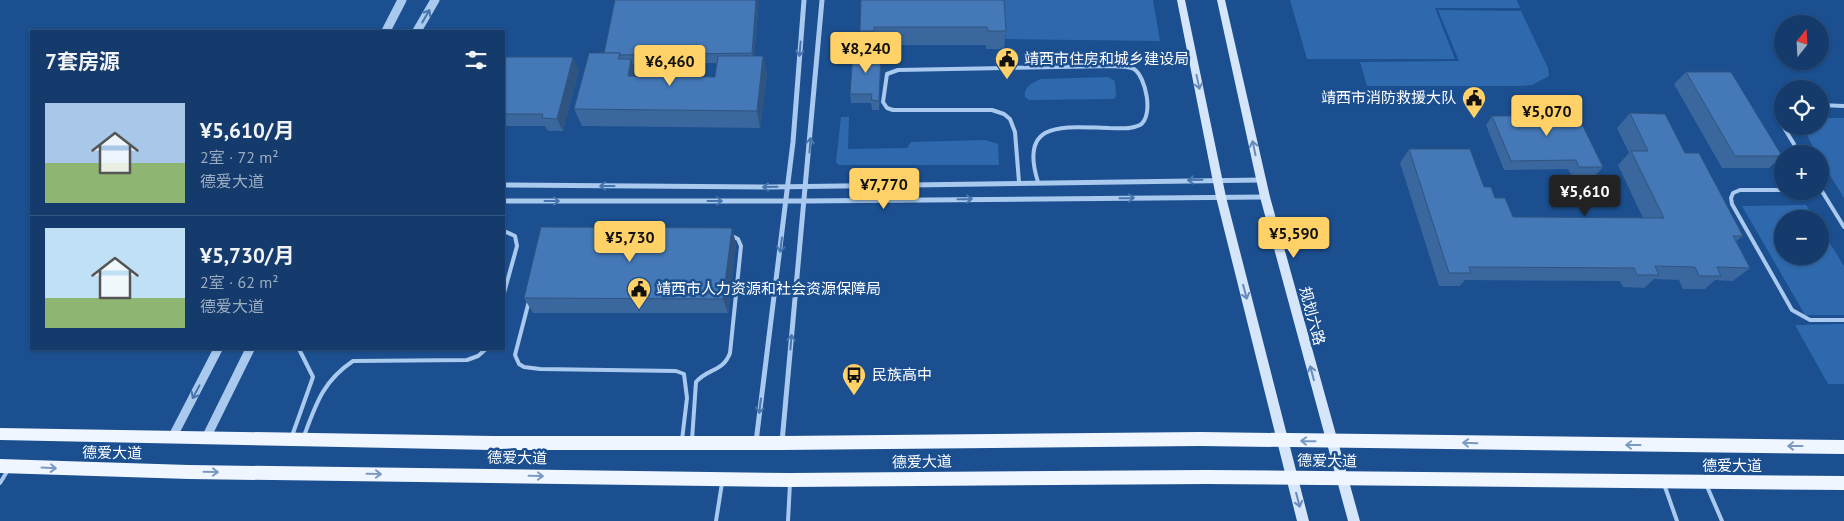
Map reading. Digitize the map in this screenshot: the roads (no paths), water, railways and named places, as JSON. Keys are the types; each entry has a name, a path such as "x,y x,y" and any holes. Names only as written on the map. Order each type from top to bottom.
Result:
{"main road":[{"path":"1181,0 1221,197 1303,521"},
{"name":"规划六路","path":"1222,0 1265,197 1354,521"},
{"name":"德爱大道","path":"0,434 207,436 493,443 1200,438 1331,442 1844,446"},
{"name":"德爱大道","path":"5,466 189,472 790,480 1196,477 1844,483"}],"street":[{"path":"387,30 402,0"},
{"path":"418,30 435,0"},
{"path":"756,442 786,201 804,0"},
{"path":"782,442 799,245 807,186 822,0"},
{"path":"505,185 807,186 1217,179 1261,180"},
{"path":"505,201 805,201 1265,197"},
{"path":"173,436 217,350"},
{"path":"207,436 250,350"}],"lane":[{"path":"1019,182 1016,138 1009,118 1000,112 992,110 893,110 887,108 883,102 887,74 898,70 1128,67 1135,70 1142,78 1148,111 1147,118 1142,125 1131,128 1058,129 1042,133 1034,142 1033,154 1034,171 1038,182"},
{"path":"1829,105 1844,106"},
{"path":"1774,190 1740,190 1733,193 1731,198 1732,204 1783,294 1798,316 1806,320 1844,320"},
{"path":"1828,200 1842,220 1844,227"},
{"path":"505,231 515,236 517,246 505,290"},
{"path":"687,442 696,382 700,376 719,369 727,363 730,353 741,246 732,235 724,233"},
{"path":"530,298 515,355 518,364 540,369 676,371 684,374 687,382 687,442"},
{"path":"297,438 313,377 311,369 300,356 299,350"},
{"path":"297,438 324,387 338,370 354,361 467,360 478,356 485,350"},
{"path":"0,483 5,466"},
{"path":"716,521 723,478"},
{"path":"788,521 790,480"},
{"path":"1663,482 1678,521"},
{"path":"1706,483 1722,521"}],"place":[{"name":"靖西市住房和城乡建设局","path":"1007,80"},
{"name":"靖西市消防救援大队","path":"1474,119"},
{"name":"靖西市人力资源和社会资源保障局","path":"639,310"},
{"name":"民族高中","path":"854,396"}]}
